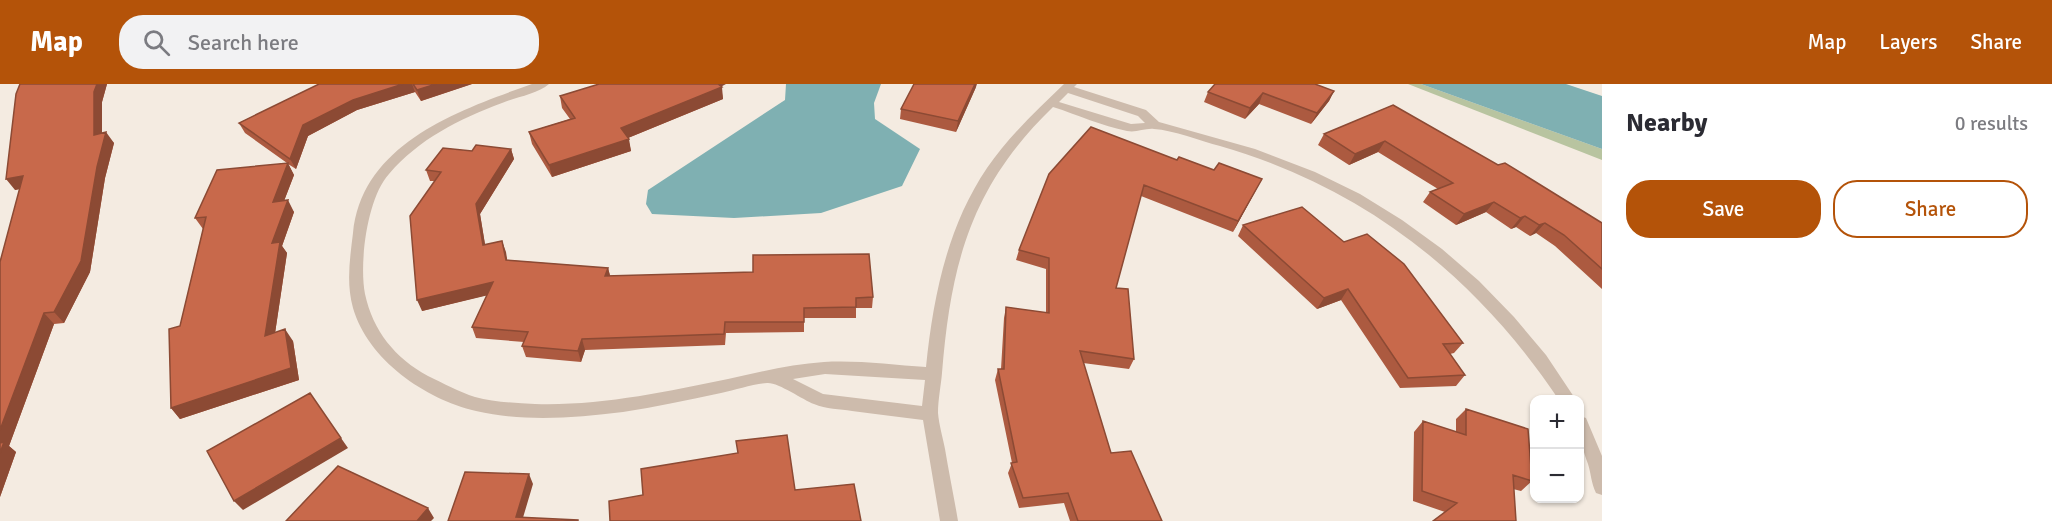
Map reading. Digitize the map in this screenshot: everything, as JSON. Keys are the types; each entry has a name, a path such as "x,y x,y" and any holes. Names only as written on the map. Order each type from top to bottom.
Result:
{"street":[{"path":"543,84 469,111 428,132 403,150 381,174 366,200 360,227 357,288 367,327 382,350 423,383 475,403 542,413 619,406 771,376 825,368 934,374"},
{"path":"949,521 930,414 945,286 955,248 972,207 1006,151 1026,127 1069,86 1142,113 1155,125"},
{"path":"1052,103 1131,128 1155,125 1266,157 1340,190 1382,213 1457,268 1507,316 1544,362 1565,395"},
{"path":"771,376 820,400 930,414"},
{"path":"1584,432 1600,466 1602,487"}],"green space":[{"path":"1408,84 1421,84 1602,149 1602,160"}],"water":[{"path":"786,84 881,84 874,103 875,119 920,149 902,186 821,213 734,218 652,214 646,204 648,190 785,100"},
{"path":"1421,84 1566,84 1602,96 1602,149"}],"building":[{"path":"20,84 97,84 94,92 94,135 106,132 97,167 81,261 54,312 44,313 0,430 0,262 23,176 6,179 16,94"},
{"path":"319,84 403,84 353,100 303,125 290,159 239,123"},
{"path":"413,84 436,84 417,90"},
{"path":"599,84 718,84 722,87 621,128 629,139 549,165 529,132 575,118 560,96"},
{"path":"914,84 975,84 958,121 901,109"},
{"path":"1215,84 1315,84 1334,91 1317,113 1263,93 1250,108 1208,92"},
{"path":"1393,105 1498,165 1505,163 1602,223 1602,269 1564,235 1545,223 1539,225 1525,216 1520,218 1494,202 1464,214 1430,192 1453,183 1385,141 1355,154 1324,134"},
{"path":"1091,127 1177,160 1179,157 1214,170 1219,163 1262,179 1238,221 1144,185 1116,288 1128,289 1134,359 1080,351 1111,453 1131,451 1162,521 1078,521 1068,493 1023,498 1011,463 1017,462 998,369 1004,369 1006,307 1049,313 1049,258 1019,250 1049,174"},
{"path":"476,145 511,149 476,204 483,245 502,241 506,260 608,268 605,276 753,272 753,255 869,254 873,297 856,298 856,307 804,308 804,322 725,322 724,334 582,339 578,351 522,346 528,332 472,327 493,282 417,300 410,216 441,172 426,170 443,148 472,151"},
{"path":"288,163 273,202 288,200 272,243 280,242 265,336 285,329 291,368 171,408 169,329 180,326 206,217 195,218 217,170"},
{"path":"1302,207 1344,242 1367,234 1404,264 1463,343 1443,344 1465,375 1408,378 1348,289 1324,298 1243,225"},
{"path":"310,393 341,438 234,501 207,451"},
{"path":"1466,409 1528,429 1530,480 1513,475 1516,521 1433,521 1457,503 1422,491 1423,421 1466,435"},
{"path":"787,435 795,490 854,484 861,521 610,521 609,501 643,495 641,469 738,453 736,441"},
{"path":"338,466 428,508 417,521 286,521"},
{"path":"465,472 529,474 516,517 578,521 448,521"}]}
